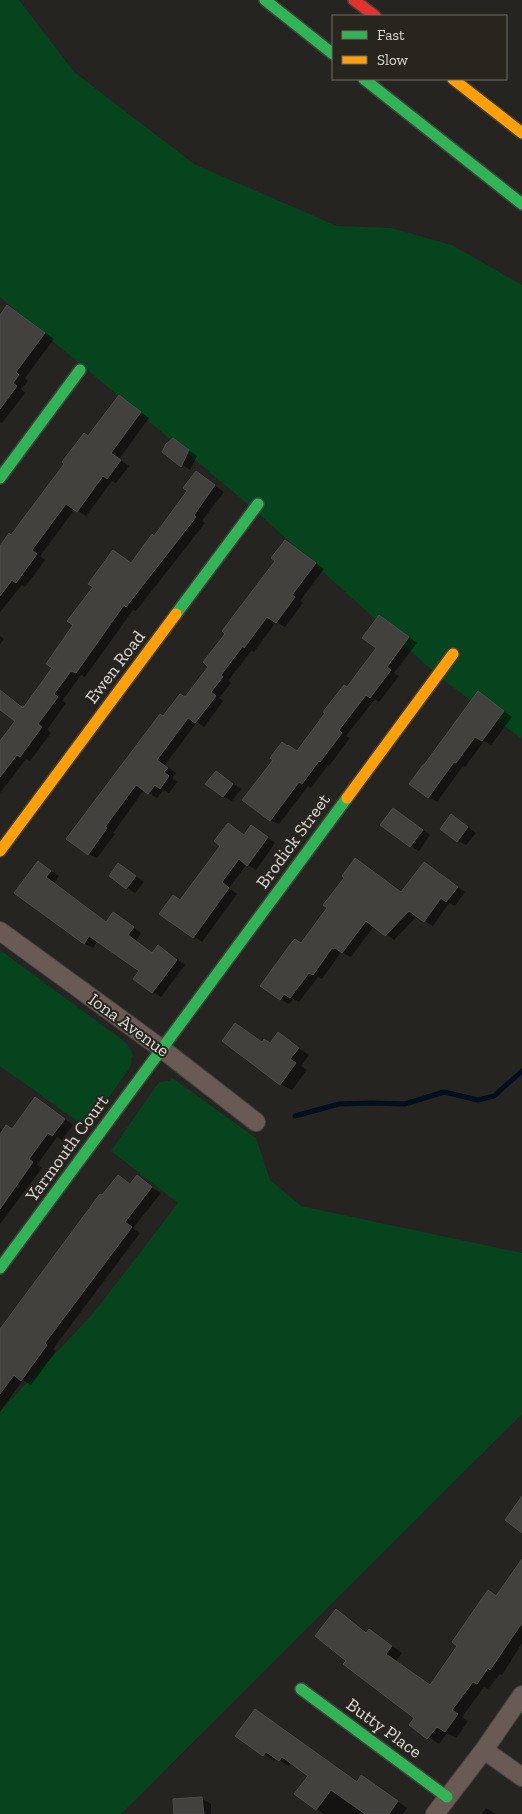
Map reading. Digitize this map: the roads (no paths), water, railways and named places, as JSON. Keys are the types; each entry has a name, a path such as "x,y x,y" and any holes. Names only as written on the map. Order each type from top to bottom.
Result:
{"main road":[{"path":"265,0 332,53"},
{"path":"354,0 373,15"},
{"path":"365,80 522,204"},
{"path":"454,80 522,133"},
{"path":"0,478 80,370"},
{"name":"Ewen Road","path":"0,851 258,504"},
{"name":"Brodick Street","path":"162,1048 453,654"},
{"name":"Yarmouth Court","path":"0,1268 162,1048"},
{"name":"Butty Place","path":"301,1689 447,1796"}],"street":[{"name":"Iona Avenue","path":"0,931 162,1048 256,1122"},
{"path":"435,1814 484,1750 522,1695"},
{"path":"484,1750 522,1777"}],"waterway":[{"path":"295,1116 339,1104 405,1104 444,1092 478,1100 494,1096 522,1071"}]}
